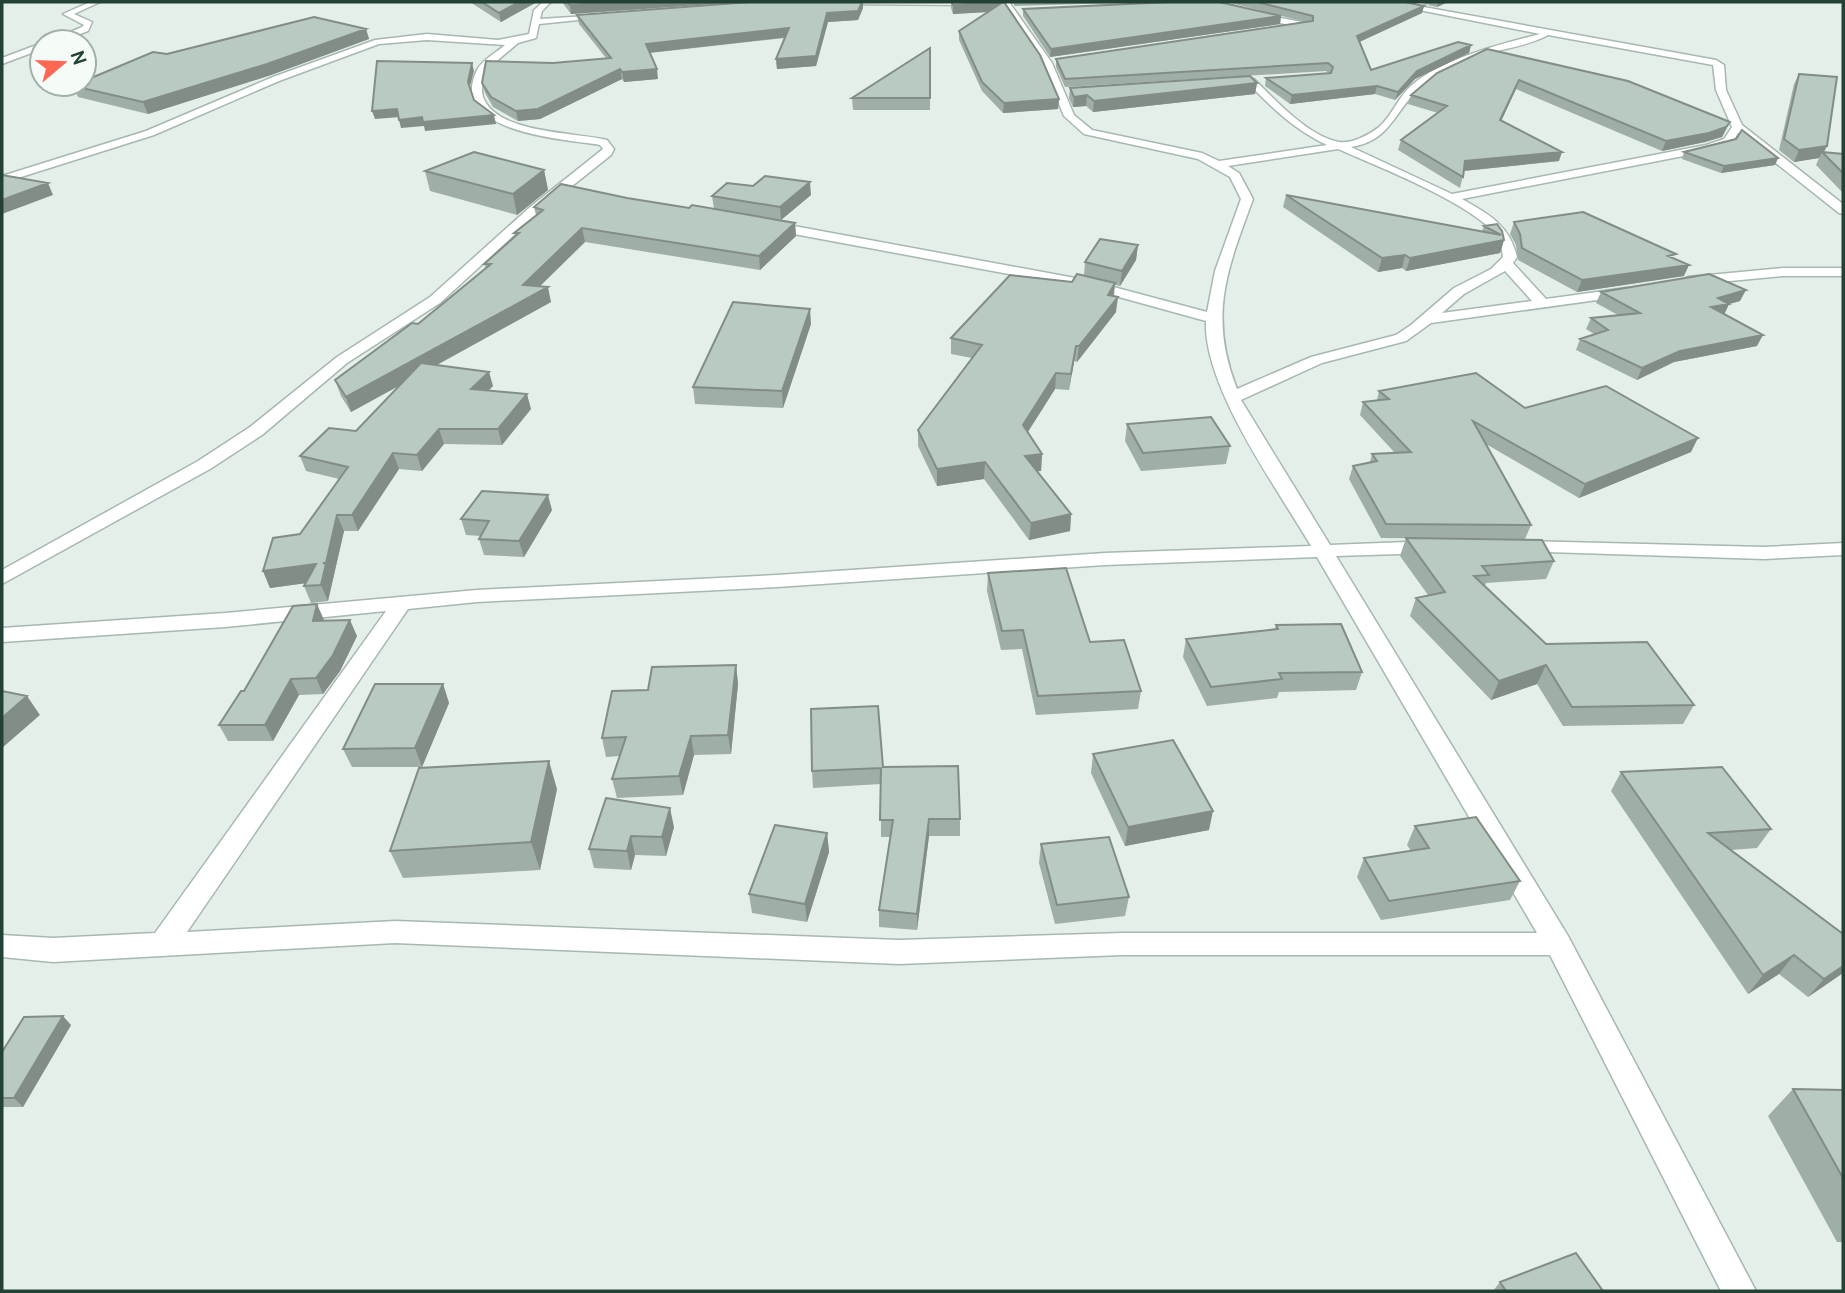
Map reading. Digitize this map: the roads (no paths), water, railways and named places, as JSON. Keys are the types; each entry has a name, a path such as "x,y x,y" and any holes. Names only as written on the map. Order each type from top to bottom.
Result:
{"street":[{"path":"86,28 89,24 67,14 96,2"},
{"path":"2,180 150,133 276,79 378,42 427,37 481,42 515,41 533,36 538,10 547,2"},
{"path":"1425,2 1408,7 1716,63 1719,65 1718,79 1722,97 1737,127 1843,210"},
{"path":"821,3 984,3"},
{"path":"1005,5 1025,12"},
{"path":"1005,5 1047,63 1069,116 1088,132 1179,150 1220,164 1235,174 1247,199 1226,256 1212,318 1215,349 1232,398 1558,944 1739,1291"},
{"path":"1244,12 1307,26 1278,32"},
{"path":"536,22 616,16"},
{"path":"1220,164 1340,148 1369,139 1383,129 1413,88 1426,80 1479,53 1549,33"},
{"path":"2,578 204,465 256,431 342,359 435,300 533,211 568,191 602,158 609,149 603,142 513,126 497,119 484,108 477,94 482,69 515,41"},
{"path":"2,61 28,51"},
{"path":"1047,63 1060,62"},
{"path":"1238,82 1271,80"},
{"path":"1251,81 1297,124 1340,148 1453,197 1503,232 1511,245 1507,265"},
{"path":"1059,93 1072,92"},
{"path":"1453,197 1528,185 1709,148 1728,141 1737,127"},
{"path":"750,222 1091,285 1212,318"},
{"path":"1507,265 1544,305"},
{"path":"1232,398 1305,364 1403,337 1457,292 1507,265"},
{"path":"1676,283 1783,272 1843,272"},
{"path":"1423,320 1544,305 1640,289"},
{"path":"2,635 197,622 402,603 1105,559 1449,546"},
{"path":"1500,547 1764,554 1843,549"},
{"path":"163,944 402,603"},
{"path":"2,946 54,950 395,932 899,952 1122,943 1558,944"}]}
